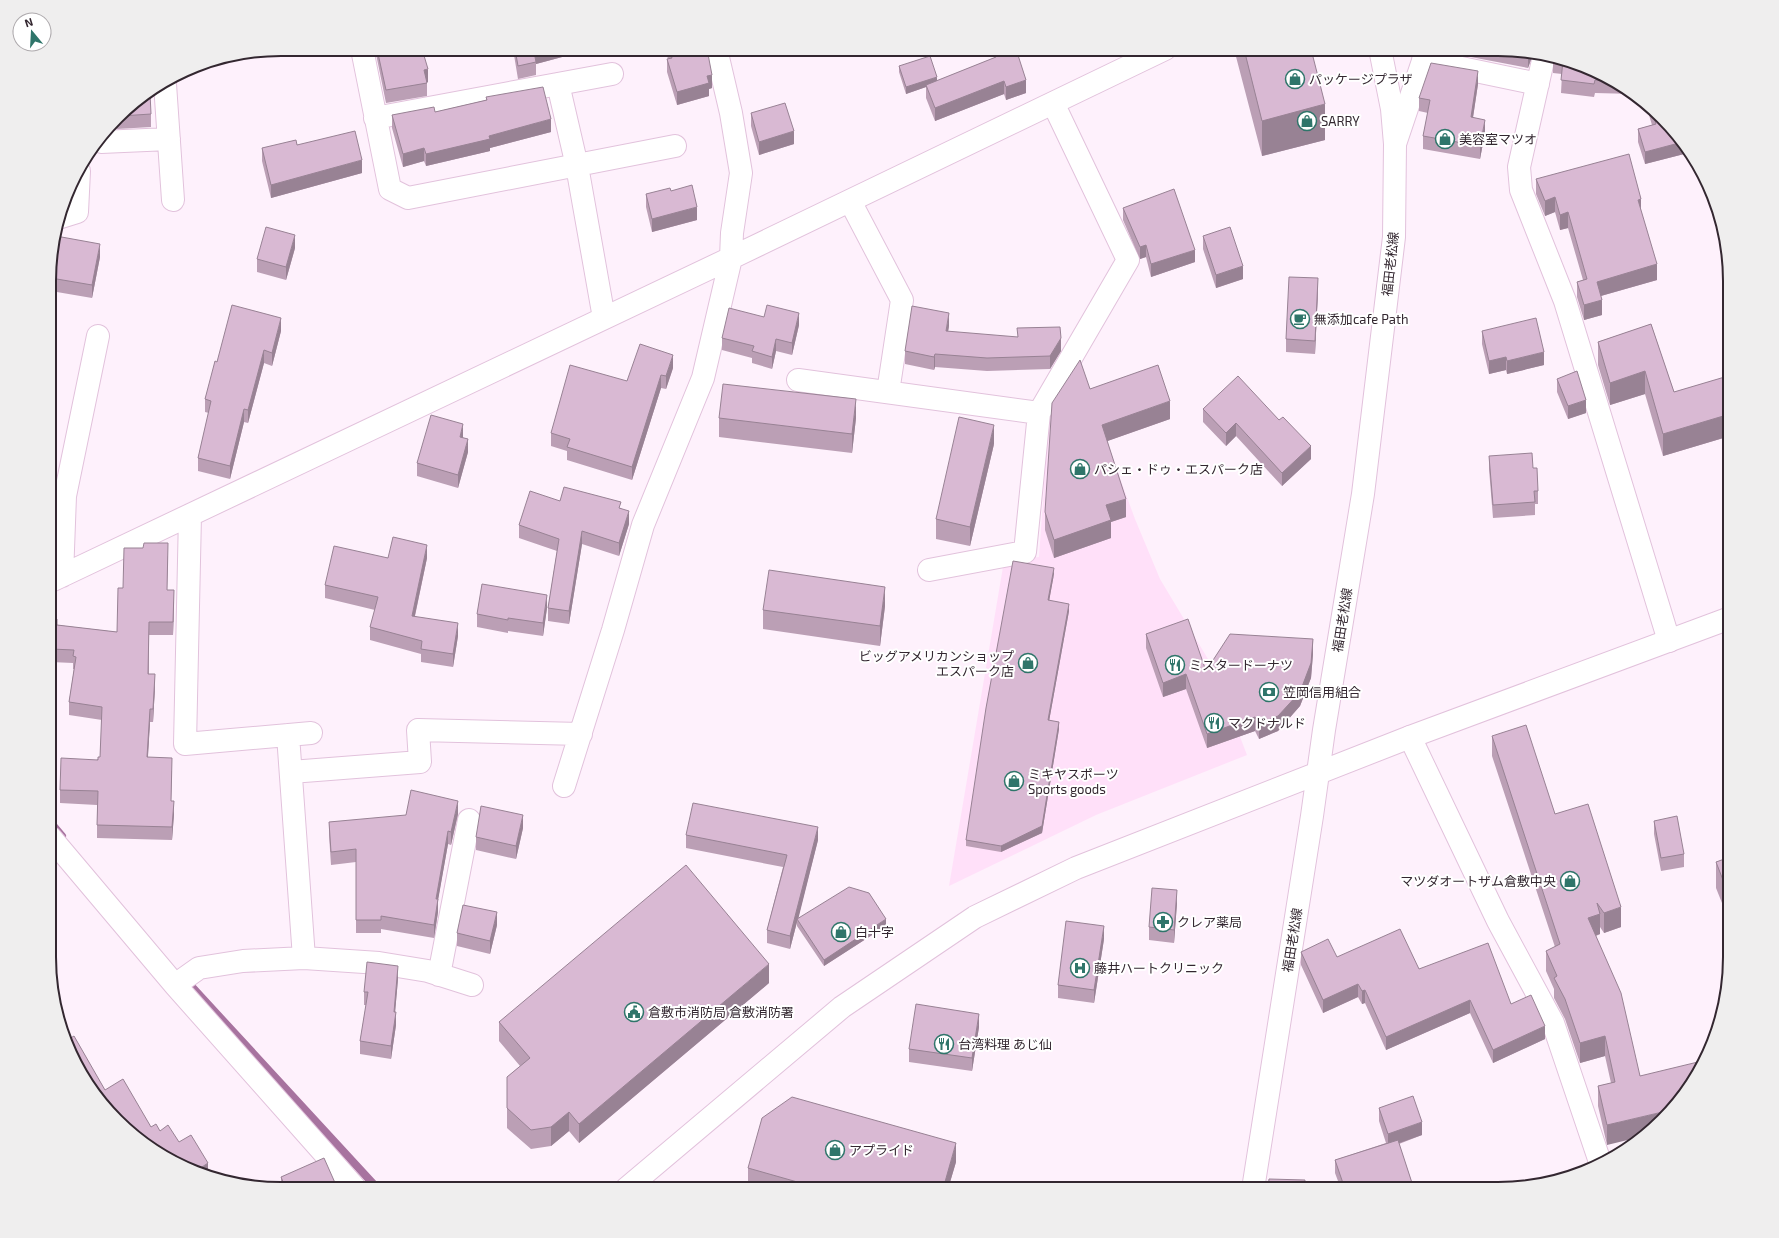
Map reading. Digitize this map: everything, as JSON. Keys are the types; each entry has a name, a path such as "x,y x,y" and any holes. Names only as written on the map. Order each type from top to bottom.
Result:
{"street":[{"path":"363,56 390,189 408,198 675,146"},
{"path":"564,786 643,526 703,378 731,258 732,233 741,173 731,113 718,56"},
{"path":"98,336 58,494 57,579 731,258 1150,56"},
{"name":"福田老松線","path":"1254,1182 1317,772 1363,494 1394,236 1395,144 1392,109 1381,56"},
{"path":"1395,144 1425,56"},
{"path":"1429,56 1538,84"},
{"path":"1543,60 1519,167 1521,190 1565,301 1669,641"},
{"path":"375,118 612,74"},
{"path":"558,84 577,166 604,318"},
{"path":"165,88 173,200"},
{"path":"929,570 1025,552 1039,413 1128,260 1053,103"},
{"path":"105,142 169,139"},
{"path":"66,215 77,212 78,183"},
{"path":"850,201 902,300 888,392"},
{"path":"798,380 1039,413"},
{"path":"190,515 185,744 311,733"},
{"path":"634,1182 842,1007 975,917 1076,868 1317,772 1410,736 1723,621"},
{"path":"291,772 420,762 418,730 580,734"},
{"path":"288,735 304,958"},
{"path":"1410,736 1498,921 1553,1023 1599,1158"},
{"path":"439,974 469,820"},
{"path":"56,844 175,986 351,1182"},
{"path":"175,986 199,968 243,961 304,958 379,963 428,971 472,985"}],"shaded area":[{"path":"1079,367 1135,519 1160,579 1214,669 1247,755 1096,815 949,886 1004,561 1039,557 1049,416"}],"building":[{"path":"379,56 424,56 428,69 424,70 427,83 386,90"},
{"path":"516,56 535,56 536,62 518,66"},
{"path":"671,56 708,56 712,75 707,76 709,83 677,92 667,59 672,58"},
{"path":"930,56 937,77 906,87 899,66"},
{"path":"1018,56 1026,80 1006,87 1004,81 935,108 926,85 996,57"},
{"path":"1246,56 1313,56 1325,104 1262,121"},
{"path":"1431,63 1478,71 1471,117 1485,120 1480,146 1423,136 1430,100 1419,98"},
{"path":"1562,66 1599,80 1595,80 1594,84 1561,80"},
{"path":"543,87 551,119 489,136 490,139 426,154 424,148 403,154 392,115 434,107 435,112 487,100 486,97"},
{"path":"150,98 151,114 129,115"},
{"path":"785,103 794,131 759,142 751,113"},
{"path":"1655,120 1676,144 1645,152 1638,129 1656,124"},
{"path":"355,131 362,160 271,185 262,148 296,140 297,145"},
{"path":"1629,154 1641,199 1638,200 1657,264 1597,282 1602,300 1584,305 1577,282 1587,279 1568,212 1560,215 1555,197 1545,201 1536,179"},
{"path":"692,185 697,207 652,219 646,194 670,188 671,191"},
{"path":"1174,189 1195,250 1151,264 1146,245 1140,247 1123,208"},
{"path":"266,227 295,235 286,267 257,259"},
{"path":"1230,227 1243,266 1216,275 1203,236"},
{"path":"60,237 100,244 92,285 56,279 56,266"},
{"path":"1289,277 1318,278 1315,341 1286,339"},
{"path":"232,305 281,318 272,353 264,350 248,410 244,409 230,466 198,458 211,401 205,399 215,361 217,362"},
{"path":"767,305 799,313 792,343 776,339 772,357 752,351 754,346 722,338 729,308 764,317"},
{"path":"912,306 949,313 946,331 1018,337 1017,328 1060,327 1061,338 1050,356 987,358 935,354 934,357 905,351"},
{"path":"1536,318 1544,352 1507,361 1506,357 1489,361 1482,331"},
{"path":"1651,324 1674,392 1723,377 1723,416 1663,434 1645,371 1610,383 1598,342"},
{"path":"640,344 673,355 666,376 661,375 632,467 567,447 570,439 551,433 570,365 627,381"},
{"name":"パシェ・ドゥ・エスパーク店","path":"1080,360 1090,389 1158,365 1170,401 1102,425 1126,499 1106,505 1111,520 1054,540 1045,512 1052,403"},
{"path":"1577,371 1586,400 1568,406 1557,379"},
{"path":"1238,376 1279,420 1283,417 1311,446 1282,473 1236,423 1226,433 1203,409"},
{"path":"723,384 856,399 852,434 719,418"},
{"path":"431,415 463,424 460,437 468,439 458,475 417,463"},
{"path":"959,417 994,425 970,527 936,519"},
{"path":"1532,453 1533,468 1537,468 1538,491 1534,491 1535,502 1493,505 1489,456"},
{"path":"564,487 621,502 619,508 629,511 619,543 582,531 569,611 548,608 559,539 519,525 530,491 560,501"},
{"path":"393,537 427,545 412,616 458,623 453,654 421,649 422,641 370,627 378,597 325,585 334,546 388,558"},
{"path":"144,543 168,543 167,590 174,590 173,622 149,622 148,674 155,674 153,709 150,709 147,757 172,758 171,801 174,801 172,827 97,825 98,791 60,790 61,758 98,760 98,757 100,757 102,707 69,702 76,657 73,656 74,650 56,649 56,619 57,625 117,632 118,588 123,588 124,548 143,548"},
{"path":"1013,561 1054,568 1048,600 1069,604 1048,720 1059,722 1042,826 1001,846 966,840 986,708"},
{"path":"769,570 885,587 880,626 763,610"},
{"path":"482,584 547,595 543,623 508,618 508,620 477,614"},
{"path":"1188,619 1206,671 1230,634 1313,639 1311,663 1300,692 1278,716 1259,724 1255,717 1207,734 1186,674 1163,683 1146,634"},
{"path":"1526,725 1555,814 1588,804 1621,907 1604,913 1597,903 1600,914 1588,918 1621,993 1640,1076 1697,1062 1685,1082 1660,1113 1607,1125 1598,1086 1615,1082 1605,1036 1580,1043 1565,999 1554,978 1557,976 1546,951 1560,944 1492,736"},
{"path":"411,790 458,801 451,832 448,831 436,899 438,899 434,925 381,916 381,920 356,920 356,849 331,852 329,822 406,815"},
{"path":"693,803 818,827 790,936 767,930 787,855 686,835"},
{"path":"481,806 523,815 516,846 476,837"},
{"path":"1677,816 1684,854 1661,858 1654,821"},
{"path":"1723,860 1723,880 1716,862"},
{"name":"倉敷市消防局 倉敷消防署","path":"686,865 769,964 579,1124 569,1112 551,1127 531,1130 507,1108 507,1077 530,1058 499,1022"},
{"name":"白十字","path":"849,887 869,893 886,919 824,960 797,919"},
{"name":"クレア薬局","path":"1152,888 1177,890 1174,930 1149,927"},
{"path":"463,905 497,912 490,941 457,933"},
{"name":"藤井ハートクリニック","path":"1066,921 1104,926 1094,990 1058,985"},
{"path":"1400,929 1419,969 1488,943 1511,1004 1531,995 1545,1026 1493,1050 1470,1000 1386,1037 1365,990 1362,991 1358,984 1323,1000 1301,952 1328,939 1337,957"},
{"path":"367,962 398,966 394,1012 396,1012 391,1046 360,1041 368,992 364,992"},
{"name":"台湾料理 あじ仙","path":"916,1004 979,1014 972,1058 909,1049"},
{"path":"74,1036 105,1090 123,1079 151,1127 156,1124 160,1131 168,1125 179,1142 191,1135 208,1163 202,1167 169,1152 144,1135 122,1116 94,1082 79,1056 71,1038"},
{"path":"1413,1096 1422,1122 1388,1134 1379,1108"},
{"name":"アプライド","path":"792,1097 956,1143 945,1182 797,1182 748,1168 762,1118"},
{"path":"1398,1140 1412,1182 1343,1182 1335,1160"},
{"path":"324,1158 335,1182 283,1182 281,1177"},
{"path":"1269,1179 1305,1180 1305,1182 1269,1182"}],"waterway":[{"path":"56,829 62,836"},
{"path":"192,987 372,1182"}],"place":[{"name":"パッケージプラザ","path":"1295,79"},
{"name":"SARRY","path":"1307,121"},
{"name":"美容室マツオ","path":"1445,139"},
{"name":"無添加cafe Path","path":"1300,319"},
{"name":"パシェ・ドゥ・エスパーク店","path":"1080,469"},
{"name":"ビッグアメリカンショップ エスパーク店","path":"1028,663"},
{"name":"ミスタードーナツ","path":"1175,665"},
{"name":"笠岡信用組合","path":"1269,692"},
{"name":"マクドナルド","path":"1214,723"},
{"name":"ミキヤスポーツ Sports goods","path":"1014,781"},
{"name":"マツダオートザム倉敷中央","path":"1570,881"},
{"name":"クレア薬局","path":"1163,922"},
{"name":"白十字","path":"841,932"},
{"name":"藤井ハートクリニック","path":"1080,968"},
{"name":"倉敷市消防局 倉敷消防署","path":"634,1012"},
{"name":"台湾料理 あじ仙","path":"944,1044"},
{"name":"アプライド","path":"835,1150"}]}
